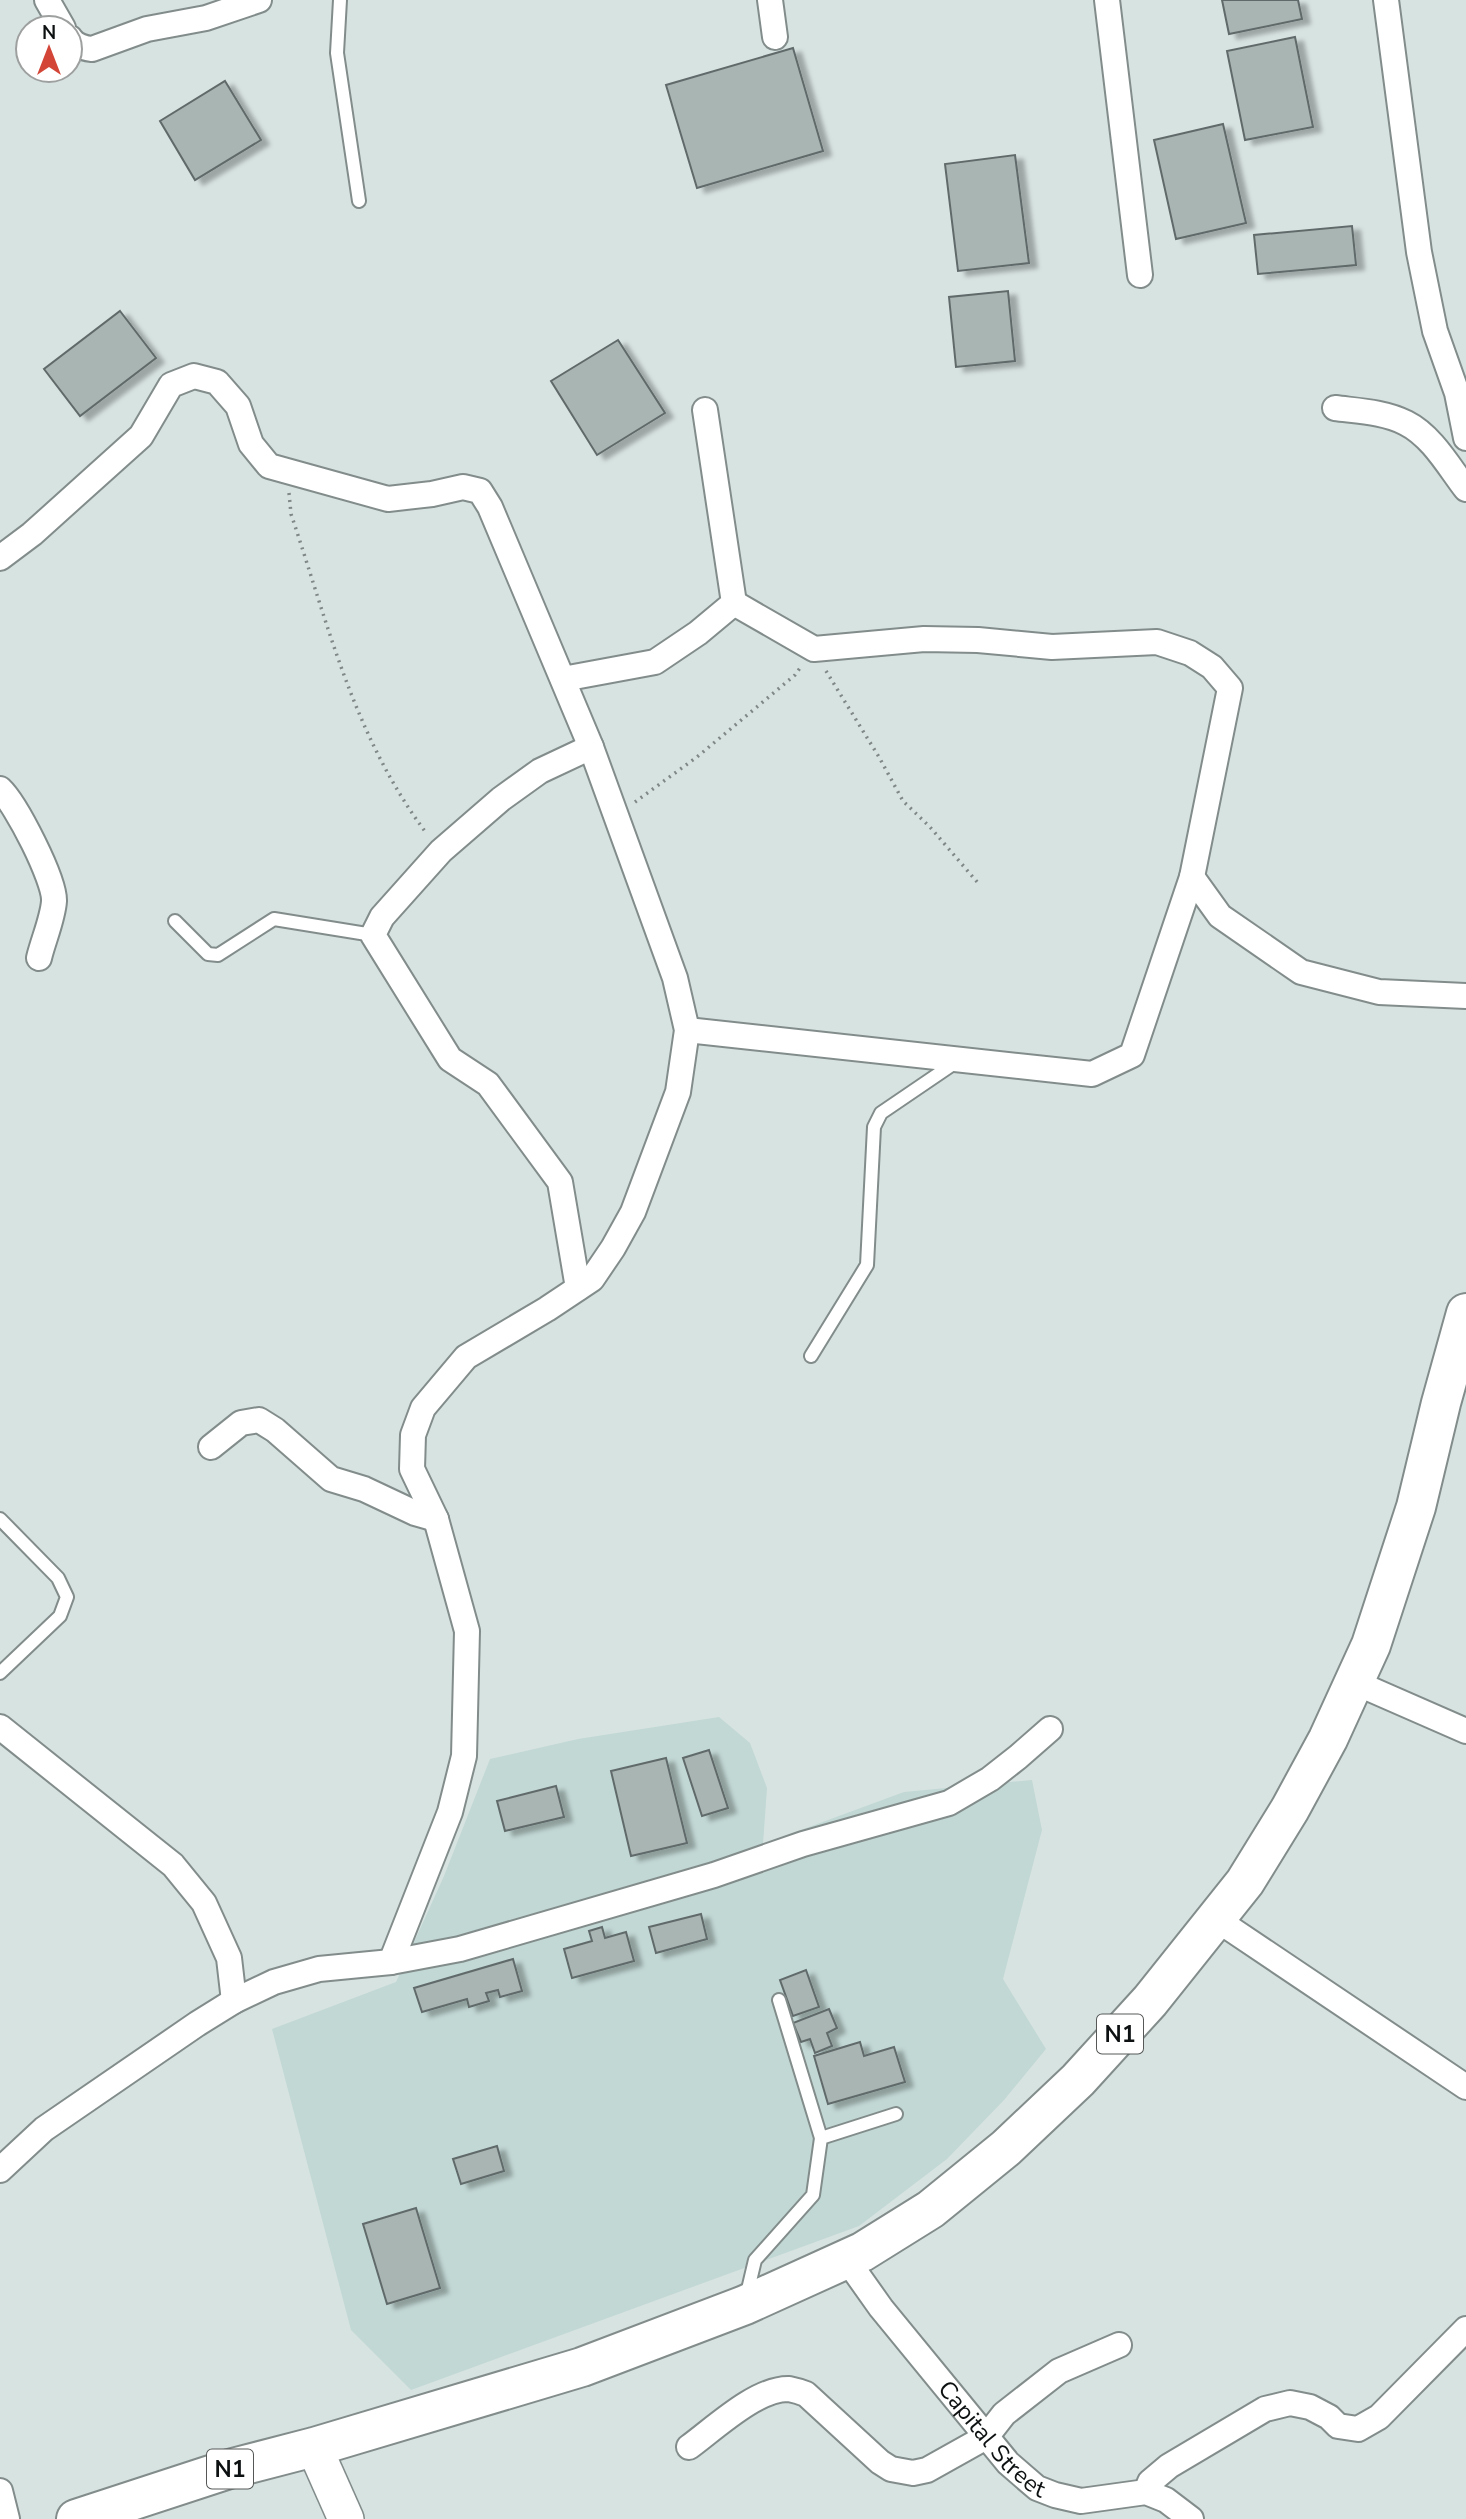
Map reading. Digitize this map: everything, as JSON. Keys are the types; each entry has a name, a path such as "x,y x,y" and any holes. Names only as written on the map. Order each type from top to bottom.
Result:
{"highway":[{"name":"N1","path":"76,2519 229,2469 314,2447 582,2367 745,2305 847,2260 931,2208 1006,2148 1078,2080 1150,2001 1245,1882 1290,1809 1328,1739 1371,1644 1416,1507 1466,1313"}],"street":[{"path":"84,46 92,49 147,29 206,18 260,0"},
{"path":"770,0 775,37"},
{"path":"1107,0 1140,275"},
{"path":"1386,0 1419,253 1435,331 1457,393 1466,438"},
{"path":"0,558 32,534 141,436 172,385 194,376 217,382 239,406 251,444 269,467 388,499 463,487 480,491 591,747 676,978 687,1030 678,1092 633,1212 613,1248 592,1279 466,1357 423,1408 413,1435 412,1469 436,1519 467,1631 464,1756 450,1812 391,1962"},
{"path":"1335,408 1369,412 1406,423 1438,452 1466,489"},
{"path":"687,1030 1092,1074 1132,1055 1192,877 1230,688 1212,667 1190,653 1157,642 1052,647 965,639 913,640 811,652 734,603 705,410"},
{"path":"563,679 655,662 698,633 734,603"},
{"path":"578,1288 560,1182 488,1084 450,1059 373,935 382,917 441,852 501,799 540,771 591,747"},
{"path":"0,789 18,814 37,851 54,899 38,958"},
{"path":"1192,877 1220,916 1301,972 1379,992 1466,996"},
{"path":"211,1447 241,1423 260,1420 331,1479 364,1489 415,1513 436,1519"},
{"path":"1354,1682 1466,1731"},
{"path":"0,1727 173,1865 204,1903 229,1958 234,2001"},
{"path":"0,2170 44,2129 234,2001 274,1982 319,1969 391,1962 460,1949 714,1875 803,1844 949,1803 990,1779 1050,1729"},
{"path":"1216,1919 1466,2087"},
{"name":"Capital Street","path":"847,2260 881,2308 1007,2463 1037,2488 1081,2501 1146,2492"},
{"path":"1191,2519 1166,2500 1146,2492 1150,2482 1169,2466 1265,2409 1290,2403 1310,2407 1329,2417 1338,2426 1358,2429 1379,2417 1466,2329"},
{"path":"690,2447 752,2400 771,2392 789,2389 806,2394 891,2469 913,2473 927,2470 986,2437 1004,2414 1059,2371 1119,2345"},
{"path":"314,2447 346,2519"},
{"path":"0,2491 7,2519"}],"lane":[{"path":"340,0 337,53 359,201"},
{"path":"175,921 208,954 218,955 274,919 373,935"},
{"path":"811,1356 867,1265 874,1127 881,1113 959,1060"},
{"path":"0,1519 58,1578 67,1597 60,1616 0,1673"},
{"path":"745,2305 755,2260 813,2195 821,2138 779,2000"},
{"path":"821,2138 896,2114"}],"path":[{"path":"286,470 291,514 346,686 402,801 441,852"},
{"path":"616,815 697,757 795,675 811,652 831,676 903,802 930,827 978,883"}],"shaded area":[{"path":"719,1717 750,1743 767,1788 763,1844 904,1792 1032,1780 1042,1830 1003,1979 1046,2049 1004,2100 947,2159 859,2226 411,2390 351,2330 272,2029 396,1982 444,1876 490,1759 578,1739"}],"building":[{"path":"1222,0 1298,0 1302,19 1229,34"},
{"path":"1295,37 1313,127 1245,140 1227,51"},
{"path":"793,48 823,151 697,188 666,85"},
{"path":"225,81 261,140 195,180 160,121"},
{"path":"1223,124 1246,223 1176,239 1154,140"},
{"path":"1015,155 1029,263 958,271 945,164"},
{"path":"1352,226 1356,265 1258,274 1254,235"},
{"path":"1008,291 1015,361 956,367 949,297"},
{"path":"120,311 156,358 80,416 44,369"},
{"path":"618,340 665,413 597,455 551,381"},
{"path":"709,1750 728,1808 702,1816 683,1758"},
{"path":"666,1758 687,1843 631,1856 611,1771"},
{"path":"556,1786 564,1817 505,1831 497,1801"},
{"path":"701,1914 707,1939 656,1953 649,1927"},
{"path":"602,1927 605,1938 626,1932 634,1961 572,1978 564,1949 592,1941 589,1931"},
{"path":"513,1959 522,1991 500,1997 498,1990 486,1993 489,2001 469,2007 467,1999 422,2012 414,1988"},
{"path":"806,1970 819,2007 793,2016 780,1980"},
{"path":"829,2009 837,2028 827,2033 832,2046 815,2053 810,2039 801,2042 793,2023"},
{"path":"860,2042 864,2056 894,2047 905,2082 828,2104 814,2056"},
{"path":"497,2146 504,2171 461,2184 453,2159"},
{"path":"416,2208 440,2288 387,2304 363,2224"}]}
